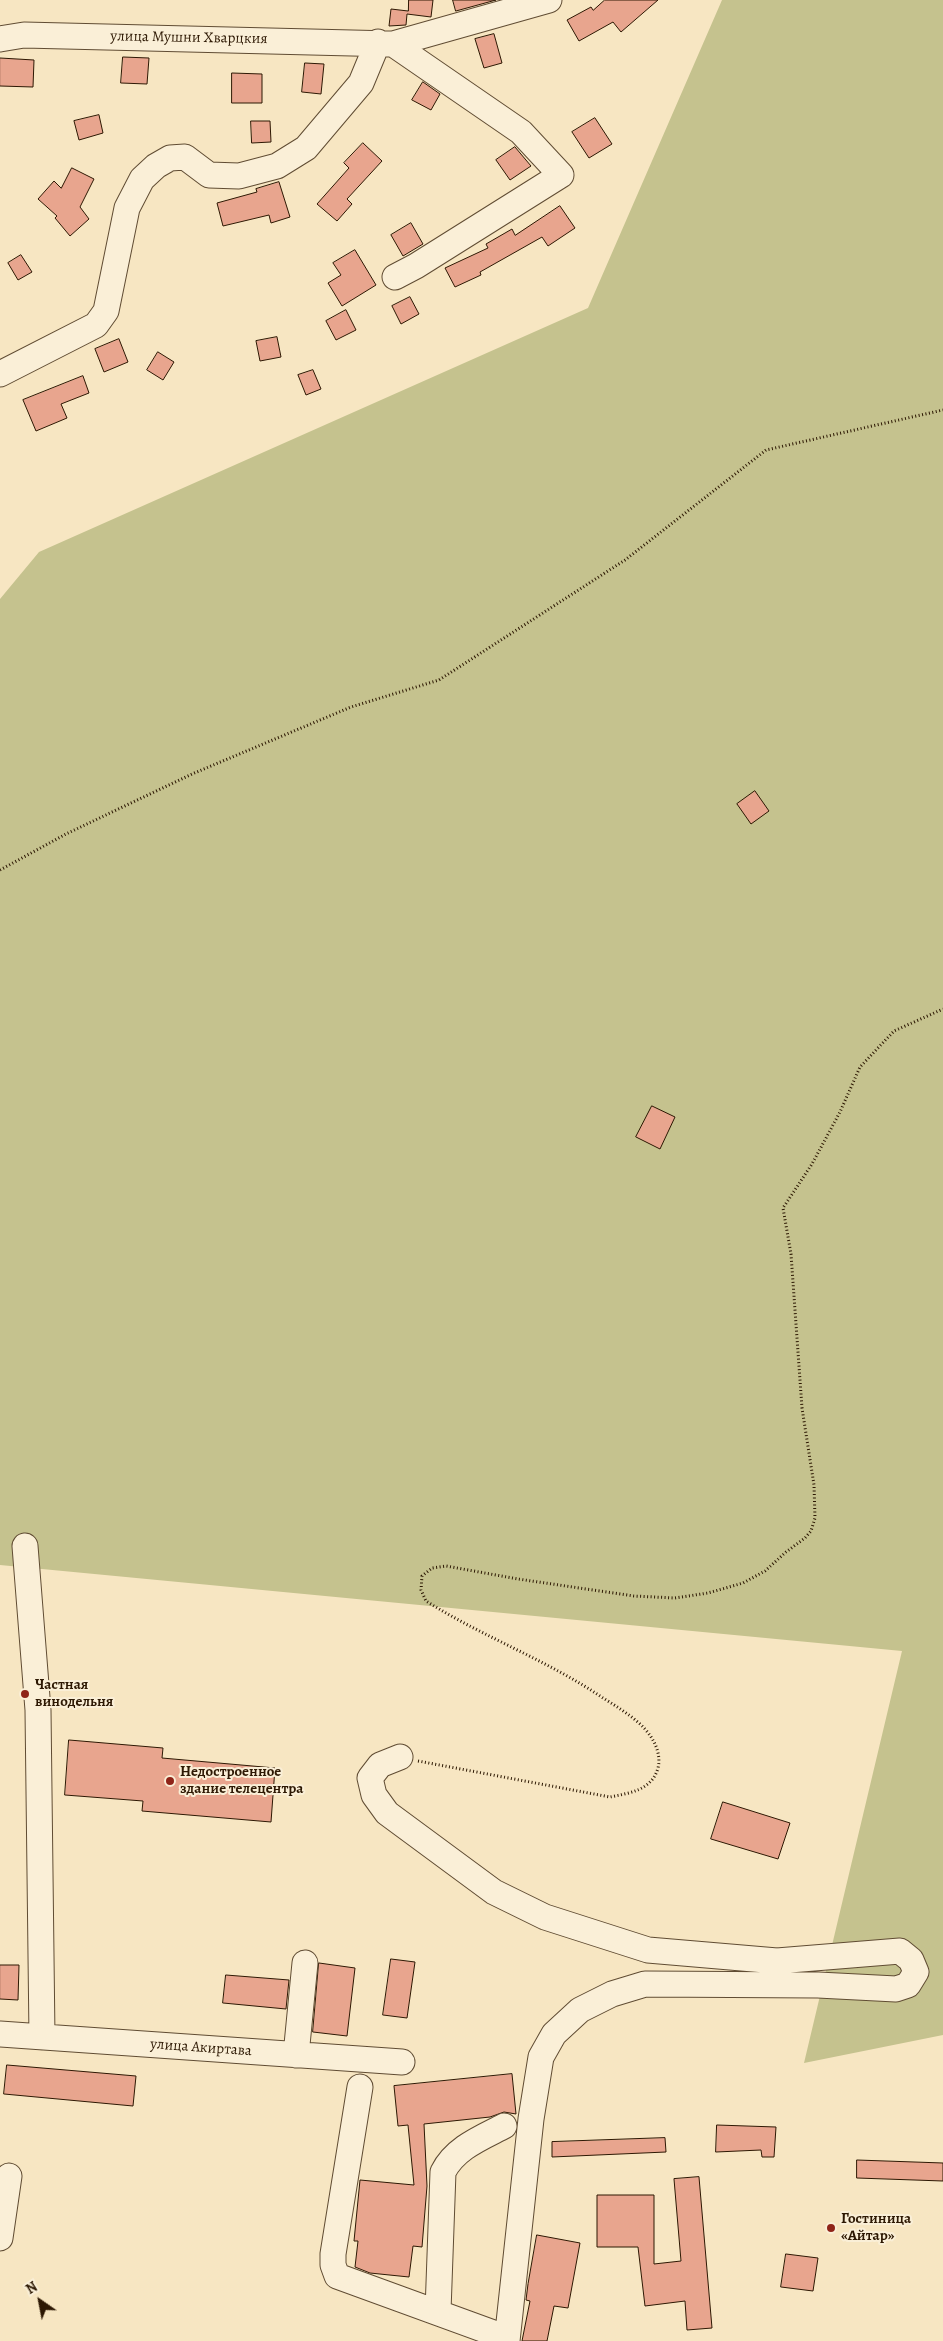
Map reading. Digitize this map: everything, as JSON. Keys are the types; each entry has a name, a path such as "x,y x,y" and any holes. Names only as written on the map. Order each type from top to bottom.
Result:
{"street":[{"name":"улица Мушни Хварцкия","path":"0,39 24,35 386,43 549,0"},
{"path":"0,374 96,325 106,310 127,208 142,179 156,166 170,158 185,157 209,175 239,176 277,166 306,148 361,83 386,43 521,132 561,175 395,277"},
{"path":"25,1546 38,1710 42,2037"},
{"path":"360,2087 333,2254 333,2265 337,2276 438,2311 507,2339 532,2119 541,2057 554,2034 580,2010 612,1994 645,1984 818,1985 896,1989 908,1985 916,1972 911,1960 900,1951 777,1961 648,1950 545,1917 494,1892 386,1813 374,1795 370,1778 380,1765 400,1758"},
{"path":"296,2055 305,1963"},
{"name":"улица Акиртава","path":"0,2034 402,2062"},
{"path":"438,2311 443,2172 448,2161 461,2149 504,2126"},
{"path":"0,2238 9,2176"}],"path":[{"path":"0,870 66,834 192,774 351,706 439,680 625,560 766,450 943,410"},
{"path":"400,1758 610,1797 638,1791 650,1784 657,1772 660,1759 657,1748 641,1725 581,1683 426,1601 421,1590 422,1576 432,1568 446,1566 634,1596 675,1598 708,1593 743,1583 766,1571 811,1531 815,1518 814,1485 802,1408 792,1254 784,1208 812,1164 840,1112 860,1067 894,1031 943,1009"}],"shaded area":[{"path":"722,0 943,0 943,2035 804,2063 902,1651 0,1565 0,599 39,552 588,308"}],"building":[{"path":"409,0 433,0 431,17 407,14 406,25 389,26 391,9 408,11"},
{"path":"453,0 496,0 456,11"},
{"path":"605,0 658,0 621,32 613,22 579,41 567,20 591,7 593,10"},
{"path":"494,34 502,63 484,68 475,39"},
{"path":"123,57 149,58 147,84 121,83"},
{"path":"0,58 34,60 33,87 0,86"},
{"path":"305,63 324,64 321,94 302,92"},
{"path":"232,73 262,74 262,103 232,103"},
{"path":"423,82 440,94 431,110 412,100"},
{"path":"99,115 103,133 79,140 74,121"},
{"path":"595,118 612,144 589,158 572,132"},
{"path":"251,121 270,121 271,142 252,143"},
{"path":"363,143 382,161 347,199 352,204 337,221 317,204 349,168 344,163"},
{"path":"515,147 531,166 510,180 496,160"},
{"path":"72,168 94,179 80,207 89,219 70,236 55,218 57,216 38,199 54,181 61,188"},
{"path":"279,182 290,217 271,223 269,215 223,226 217,203 257,192 256,189"},
{"path":"560,206 575,228 548,246 542,237 480,272 481,275 455,287 445,268 488,248 486,244 512,229 515,235"},
{"path":"411,223 423,244 403,256 391,235"},
{"path":"355,250 376,285 342,306 328,283 341,275 333,263"},
{"path":"21,255 32,272 18,280 8,263"},
{"path":"410,297 419,314 401,324 392,306"},
{"path":"346,310 356,330 336,340 326,321"},
{"path":"277,337 281,357 260,361 256,341"},
{"path":"119,339 128,362 104,372 95,349"},
{"path":"158,352 174,362 163,380 147,370"},
{"path":"313,370 321,389 306,395 298,375"},
{"path":"83,376 89,393 61,404 67,418 36,431 23,400"},
{"path":"755,791 769,811 751,824 737,804"},
{"path":"652,1106 675,1117 660,1149 636,1137"},
{"name":"Недостроенное здание телецентра","path":"69,1740 163,1748 162,1758 275,1768 271,1822 142,1811 143,1801 65,1795"},
{"path":"723,1802 790,1823 778,1859 711,1839"},
{"path":"391,1959 415,1962 407,2018 383,2015"},
{"path":"319,1963 355,1968 347,2036 313,2032"},
{"path":"0,1965 19,1965 18,2000 0,1999"},
{"path":"226,1975 289,1980 286,2009 223,2003"},
{"path":"7,2065 136,2076 133,2106 4,2094"},
{"path":"512,2074 516,2114 504,2112 490,2117 424,2124 427,2186 422,2247 413,2246 409,2277 370,2273 355,2267 358,2241 354,2241 360,2180 414,2185 408,2125 398,2126 394,2086"},
{"path":"717,2125 776,2127 774,2157 762,2157 761,2150 716,2152"},
{"path":"665,2138 666,2152 552,2157 552,2142"},
{"path":"857,2160 943,2163 943,2181 857,2178"},
{"path":"699,2177 712,2328 687,2330 685,2301 645,2306 638,2247 597,2247 597,2195 654,2195 654,2264 681,2261 674,2179"},
{"path":"537,2235 580,2243 568,2308 554,2306 547,2341 522,2341 530,2301 526,2300"},
{"path":"786,2254 818,2258 813,2291 781,2287"}],"place":[{"name":"Частная винодельня","path":"25,1694"},
{"name":"Недостроенное здание телецентра","path":"170,1781"},
{"name":"Гостиница «Айтар»","path":"831,2228"}]}
